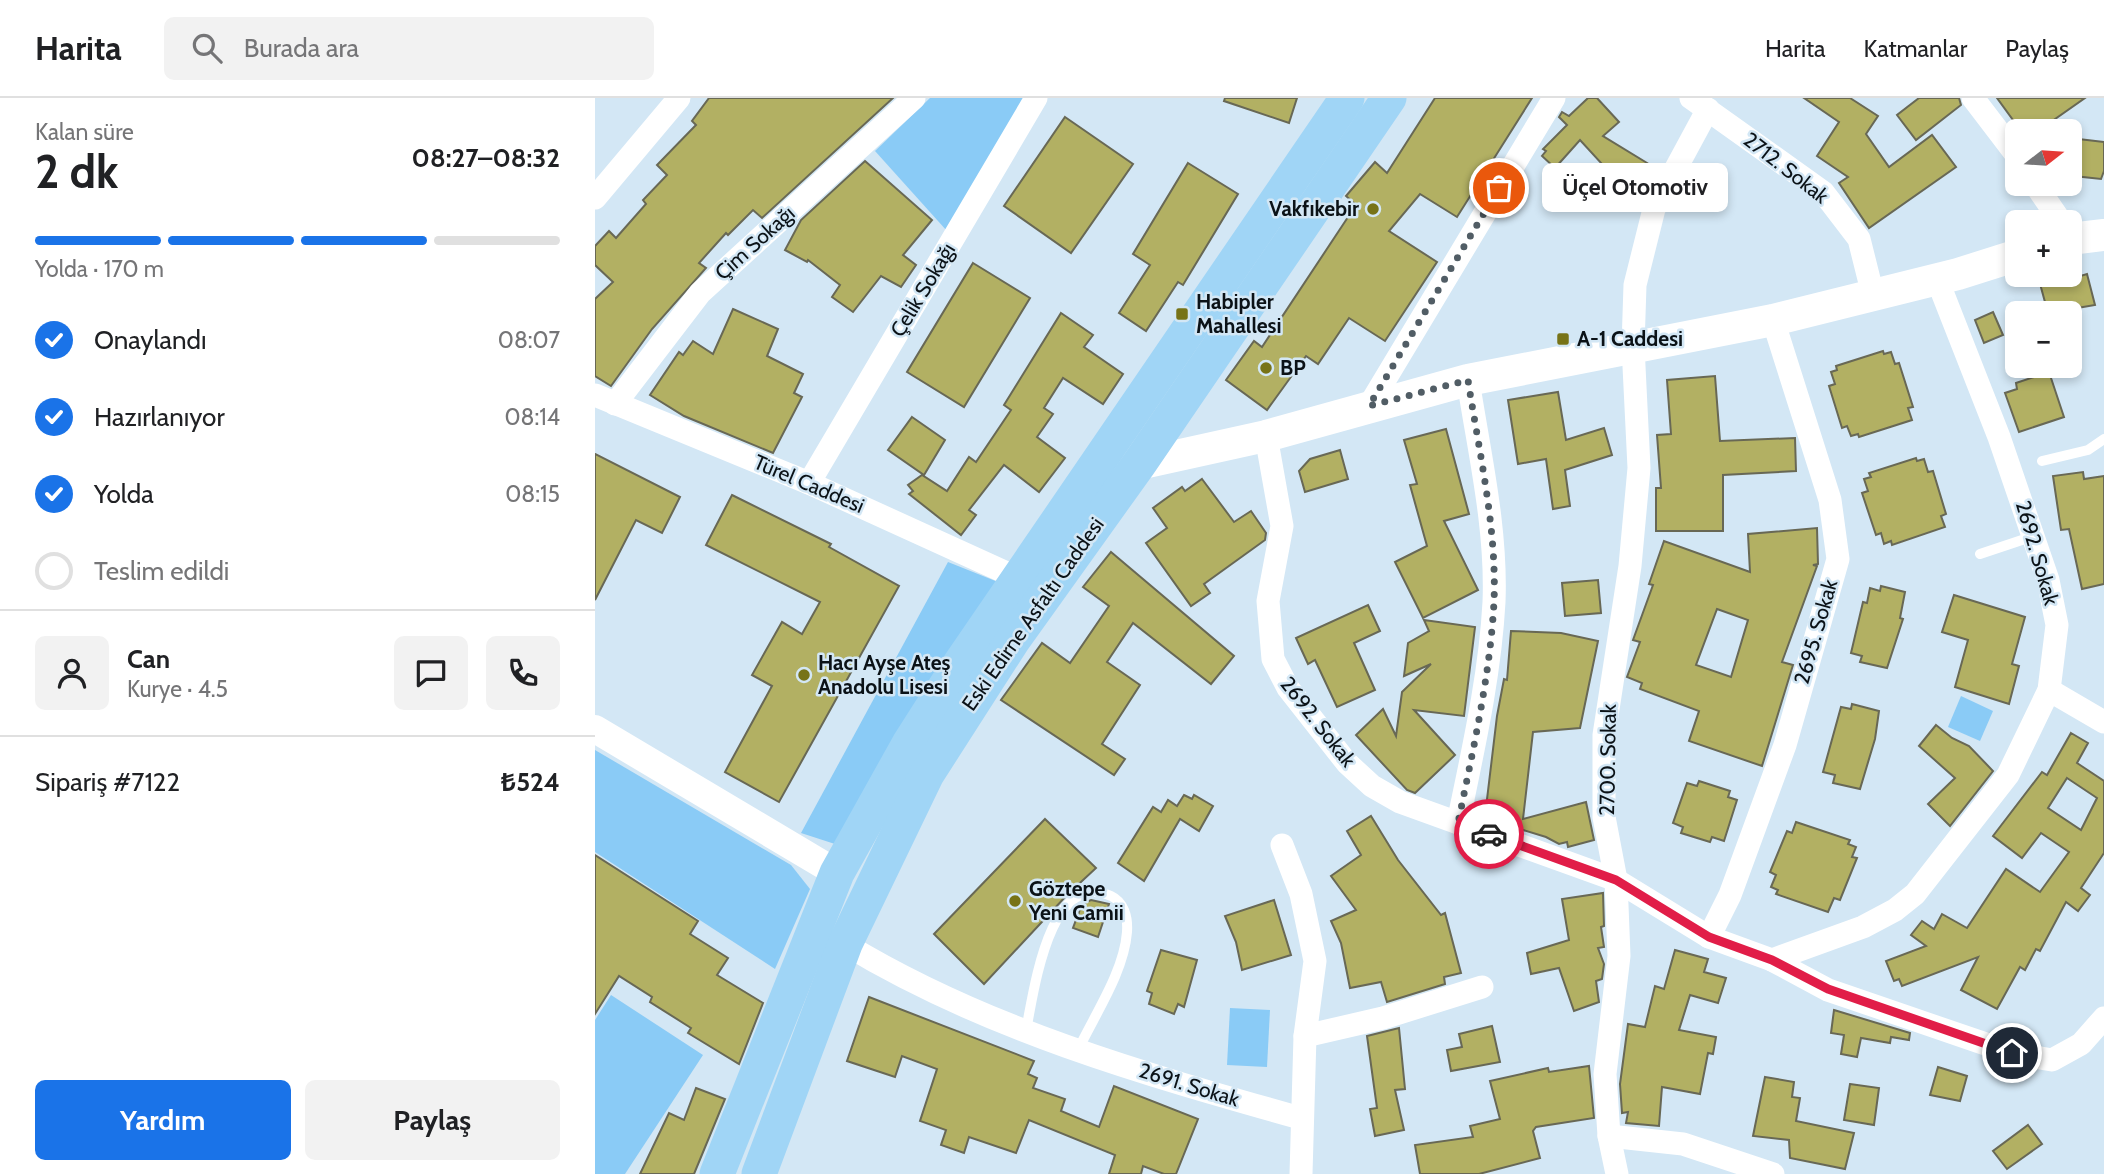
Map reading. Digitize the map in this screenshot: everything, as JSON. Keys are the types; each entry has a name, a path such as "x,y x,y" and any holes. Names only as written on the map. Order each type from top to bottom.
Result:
{"main road":[{"name":"Eski Edirne Asfaltı Caddesi","path":"759,1174 845,944 927,774 1347,98"},
{"name":"Eski Edirne Asfaltı Caddesi","path":"717,1174 837,873 909,744 1020,579 1126,454 1199,389 1389,98"},
{"path":"2082,234 2104,234"},
{"path":"1126,454 1266,436 1468,380 1773,320 1937,279 2005,259"}],"street":[{"path":"595,198 679,98"},
{"name":"Çim Sokağı","path":"605,400 700,293 913,98"},
{"name":"Çelik Sokağı","path":"809,483 1036,98"},
{"path":"1369,406 1554,98"},
{"path":"1973,98 2005,140"},
{"name":"2712. Sokak","path":"1700,104 1823,192 1859,239 1873,295"},
{"name":"2700. Sokak","path":"1616,1174 1609,1136 1605,1074 1619,956 1616,880 1604,817 1604,735 1630,566 1638,480 1633,346 1635,285 1654,209 1700,104"},
{"name":"2692. Sokak","path":"1772,960 1863,927 1895,910 1915,894 2008,775 2049,690 2057,625 2048,580 1937,279"},
{"name":"2695. Sokak","path":"1709,937 1730,895 1785,746 1838,559 1830,500 1773,320"},
{"path":"1458,823 1479,720 1494,601 1489,514 1468,380"},
{"name":"Türel Caddesi","path":"605,400 809,483 1020,579"},
{"name":"2692. Sokak","path":"1266,436 1282,526 1268,601 1273,659 1288,688 1355,771 1372,786 1400,802 1616,880 1709,937 1772,960 1828,989 2012,1053 2052,1060 2081,1044 2104,1018"},
{"path":"2049,690 2104,722"},
{"path":"595,729 837,873"},
{"path":"1282,845 1301,894 1315,961 1305,1036 1300,1118 1301,1174"},
{"name":"2691. Sokak","path":"845,944 914,983 1078,1050 1162,1079 1300,1118"},
{"path":"1305,1036 1383,1018 1482,987"},
{"path":"1609,1136 1683,1144 1773,1174"}],"lane":[{"path":"2042,461 2088,450 2104,439"},
{"path":"1980,554 2034,536"},
{"path":"1026,1030 1051,928 1062,909 1077,897 1092,890 1103,893 1118,900 1124,911 1127,935 1115,972 1078,1050"}],"shaded area":[{"path":"930,98 1025,98 947,231 875,151"},
{"path":"948,562 998,582 838,845 801,833"},
{"path":"1961,696 1993,711 1980,741 1948,727"},
{"path":"595,750 791,865 810,889 775,969 595,852"},
{"path":"611,995 703,1055 625,1174 595,1174 595,1020"},
{"path":"1230,1008 1270,1010 1267,1067 1227,1065"}],"building":[{"path":"709,98 893,98 762,218 753,210 728,235 726,233 699,263 706,268 652,329 611,386 595,376 595,299 613,282 595,265 595,246 609,231 616,238 646,204 643,200 667,175 657,165 696,125 692,121"},
{"path":"1225,98 1297,98 1289,123 1224,101"},
{"path":"1435,98 1532,98 1457,217 1420,194 1389,231 1437,262 1385,341 1349,318 1318,364 1306,356 1267,410 1226,380 1254,341 1262,347 1356,205 1346,196 1375,162 1387,173"},
{"path":"1588,98 1597,98 1619,122 1603,136 1652,166 1630,203 1593,181 1603,165 1580,140 1555,168 1542,156 1546,151 1543,149 1567,125 1559,117 1562,112 1569,116"},
{"path":"1804,98 1850,98 1878,116 1866,134 1889,167 1932,135 1956,167 1869,228 1839,183 1848,177 1817,156 1839,122"},
{"path":"1919,98 1959,98 1961,105 1916,140 1897,115"},
{"path":"1997,98 2085,98 2055,119 2012,119"},
{"path":"1065,117 1133,164 1071,253 1004,206"},
{"path":"2083,140 2104,142 2104,171 2101,179 2083,177"},
{"path":"865,161 932,220 903,255 916,265 901,287 881,276 853,312 832,297 840,285 808,260 807,262 785,250 801,220"},
{"path":"1188,163 1238,194 1183,285 1178,282 1146,331 1119,313 1150,265 1133,254"},
{"path":"973,263 1030,298 964,407 907,372"},
{"path":"2087,274 2095,305 2082,307 2082,301 2045,301 2041,287 2082,287 2082,276"},
{"path":"733,309 778,329 767,356 803,374 794,393 802,397 773,453 684,416 650,395 679,352 683,355 693,341 713,354"},
{"path":"1993,312 2003,335 1984,343 1975,320"},
{"path":"1061,313 1093,335 1084,347 1123,374 1103,404 1063,378 1044,408 1053,414 1037,437 1065,458 1039,492 1004,465 969,510 976,515 961,535 909,494 913,491 908,485 922,475 947,491 969,457 976,462 1011,410 1004,405"},
{"path":"1883,351 1884,354 1891,352 1895,364 1899,363 1913,407 1908,408 1912,420 1859,437 1858,434 1851,436 1847,426 1842,428 1829,386 1835,384 1831,372 1837,370 1836,366"},
{"path":"1715,376 1720,441 1795,438 1796,471 1723,475 1723,531 1656,531 1656,488 1661,488 1657,435 1671,434 1667,380"},
{"path":"2031,378 2051,378 2064,417 2019,432 2005,393 2017,389 2016,383"},
{"path":"1558,392 1566,440 1604,428 1612,455 1565,470 1570,506 1553,509 1546,459 1518,464 1508,400"},
{"path":"912,417 945,440 924,475 888,450"},
{"path":"1446,429 1469,514 1444,521 1478,590 1423,618 1395,562 1427,546 1410,485 1417,484 1404,440"},
{"path":"1340,450 1348,479 1305,492 1299,471 1310,459"},
{"path":"595,454 680,497 662,533 636,520 595,600"},
{"path":"1916,458 1917,461 1924,459 1928,472 1933,471 1946,514 1941,516 1945,527 1892,545 1891,541 1884,544 1881,533 1876,535 1862,493 1868,491 1864,479 1871,477 1869,473"},
{"path":"2083,472 2084,479 2104,476 2104,584 2082,589 2069,529 2061,530 2053,476"},
{"path":"1202,479 1234,522 1251,511 1266,533 1265,540 1204,584 1210,593 1191,606 1146,543 1167,528 1153,508 1182,487 1185,491"},
{"path":"732,495 831,544 829,547 899,586 779,802 725,772 772,686 752,675 782,622 802,634 820,602 706,545"},
{"path":"1817,528 1818,564 1813,565 1817,566 1782,662 1793,665 1762,766 1689,741 1699,711 1640,689 1642,683 1627,677 1640,642 1633,640 1653,585 1649,584 1664,541 1750,572 1748,534","holes":["1717,609 1748,620 1731,677 1696,665"]},
{"path":"1111,552 1234,656 1211,684 1133,623 1107,662 1140,685 1102,744 1125,759 1114,775 1001,700 1042,643 1070,663 1109,606 1083,587"},
{"path":"1598,580 1601,613 1565,616 1562,583"},
{"path":"1881,586 1905,592 1900,618 1903,619 1887,668 1860,662 1862,656 1851,653 1863,602 1867,603 1870,588 1880,591"},
{"path":"1954,595 2025,617 2012,664 2019,666 2009,704 1955,687 1968,640 1942,632"},
{"path":"1368,605 1380,631 1354,643 1375,690 1337,707 1315,660 1308,664 1296,638"},
{"path":"1424,620 1475,627 1464,716 1414,710 1455,755 1415,793 1407,790 1356,735 1383,709 1396,736 1402,692 1431,664 1404,676 1408,643 1429,631"},
{"path":"1511,631 1561,633 1598,641 1580,728 1533,732 1523,819 1586,802 1594,840 1568,847 1567,842 1559,844 1546,837 1497,822 1498,818 1485,816 1497,716 1504,679 1507,680"},
{"path":"1852,704 1879,711 1875,739 1860,789 1833,783 1835,775 1823,772 1841,707 1851,709"},
{"path":"1936,725 1952,738 1969,746 1993,771 1950,826 1928,804 1955,778 1919,746"},
{"path":"2071,733 2088,743 2077,763 2104,781 2104,853 2081,888 2090,895 2078,911 2066,902 2040,951 2036,949 2025,970 2020,967 1997,1009 1961,990 1978,957 1902,986 1899,979 1894,981 1886,961 1926,946 1911,935 1922,921 1934,929 1942,914 1967,928 2006,869 2040,892 2069,852 2041,833 2022,858 1993,836 2042,772 2047,775","holes":["2067,778 2097,798 2081,830 2048,808"]},
{"path":"1699,781 1730,791 1728,797 1737,800 1724,841 1712,837 1710,842 1681,833 1683,827 1673,823 1687,783 1697,786"},
{"path":"1184,795 1192,799 1194,795 1213,806 1199,831 1180,819 1144,881 1118,863 1153,807 1161,812 1168,800 1177,806"},
{"path":"1371,816 1398,860 1441,915 1445,913 1461,973 1444,977 1445,984 1387,1002 1381,982 1350,988 1341,943 1331,921 1356,910 1331,876 1361,855 1347,831"},
{"name":"Göztepe Yeni Camii","path":"1045,819 1096,868 1067,895 984,984 934,934"},
{"path":"1796,822 1850,840 1848,844 1856,847 1852,857 1857,858 1840,900 1834,898 1828,912 1776,894 1778,890 1771,887 1776,875 1770,872 1787,831 1792,833"},
{"path":"595,855 698,921 690,934 728,958 717,975 763,1003 739,1064 688,1033 691,1028 650,1002 652,997 619,976 595,1014"},
{"path":"1603,893 1604,926 1601,927 1604,947 1598,948 1604,964 1602,979 1596,981 1599,1002 1574,1011 1559,968 1531,974 1527,953 1569,940 1562,899"},
{"path":"1091,900 1109,904 1098,937 1073,928 1082,904"},
{"path":"1274,900 1291,955 1242,970 1236,942 1225,916"},
{"path":"1161,950 1197,960 1184,1007 1178,1004 1174,1014 1149,1004 1152,993 1147,991"},
{"path":"1675,950 1708,959 1704,972 1726,978 1718,1003 1690,995 1679,1030 1716,1037 1713,1054 1708,1053 1700,1094 1662,1087 1659,1126 1626,1123 1628,1112 1622,1113 1620,1084 1628,1024 1645,1027 1655,986 1664,989"},
{"path":"869,997 1034,1061 1028,1074 1037,1078 1033,1088 1065,1099 1061,1111 1099,1127 1114,1086 1198,1119 1176,1174 1164,1174 1143,1166 1141,1174 1109,1174 1115,1155 1029,1120 1016,1153 969,1137 964,1153 941,1145 946,1130 920,1121 937,1069 902,1056 895,1077 847,1061"},
{"path":"1834,1010 1910,1033 1909,1040 1891,1037 1890,1043 1861,1038 1857,1057 1841,1054 1844,1035 1831,1033"},
{"path":"1492,1026 1500,1062 1451,1071 1447,1050 1462,1047 1459,1034"},
{"path":"1399,1028 1405,1089 1395,1090 1404,1130 1375,1136 1370,1109 1377,1108 1367,1036"},
{"path":"1589,1066 1594,1118 1536,1127 1533,1131 1540,1158 1479,1174 1420,1174 1415,1145 1473,1137 1470,1126 1500,1119 1490,1081 1548,1068 1549,1072"},
{"path":"1938,1067 1967,1076 1960,1101 1930,1095"},
{"path":"1765,1077 1794,1082 1792,1097 1800,1098 1796,1121 1854,1133 1845,1169 1790,1158 1789,1140 1753,1136"},
{"path":"1850,1084 1879,1088 1874,1125 1844,1120"},
{"path":"696,1088 725,1099 694,1174 640,1174 669,1113 684,1120"},
{"path":"2028,1125 2042,1144 2007,1169 1993,1151"}],"way so far":[{"path":"1489,834 1458,823 1479,720 1494,601 1489,514 1468,380 1369,406 1499,188"}],"place":[{"name":"Üçel Otomotiv","path":"1499,188"},
{"name":"Vakfıkebir","path":"1373,209"},
{"name":"Habipler Mahallesi","path":"1182,314"},
{"name":"A-1 Caddesi","path":"1563,339"},
{"name":"BP","path":"1266,368"},
{"name":"Hacı Ayşe Ateş Anadolu Lisesi","path":"804,675"},
{"name":"Göztepe Yeni Camii","path":"1015,901"}],"route":[{"path":"1489,834 1616,880 1709,937 1772,960 1828,989 2012,1053"}]}
